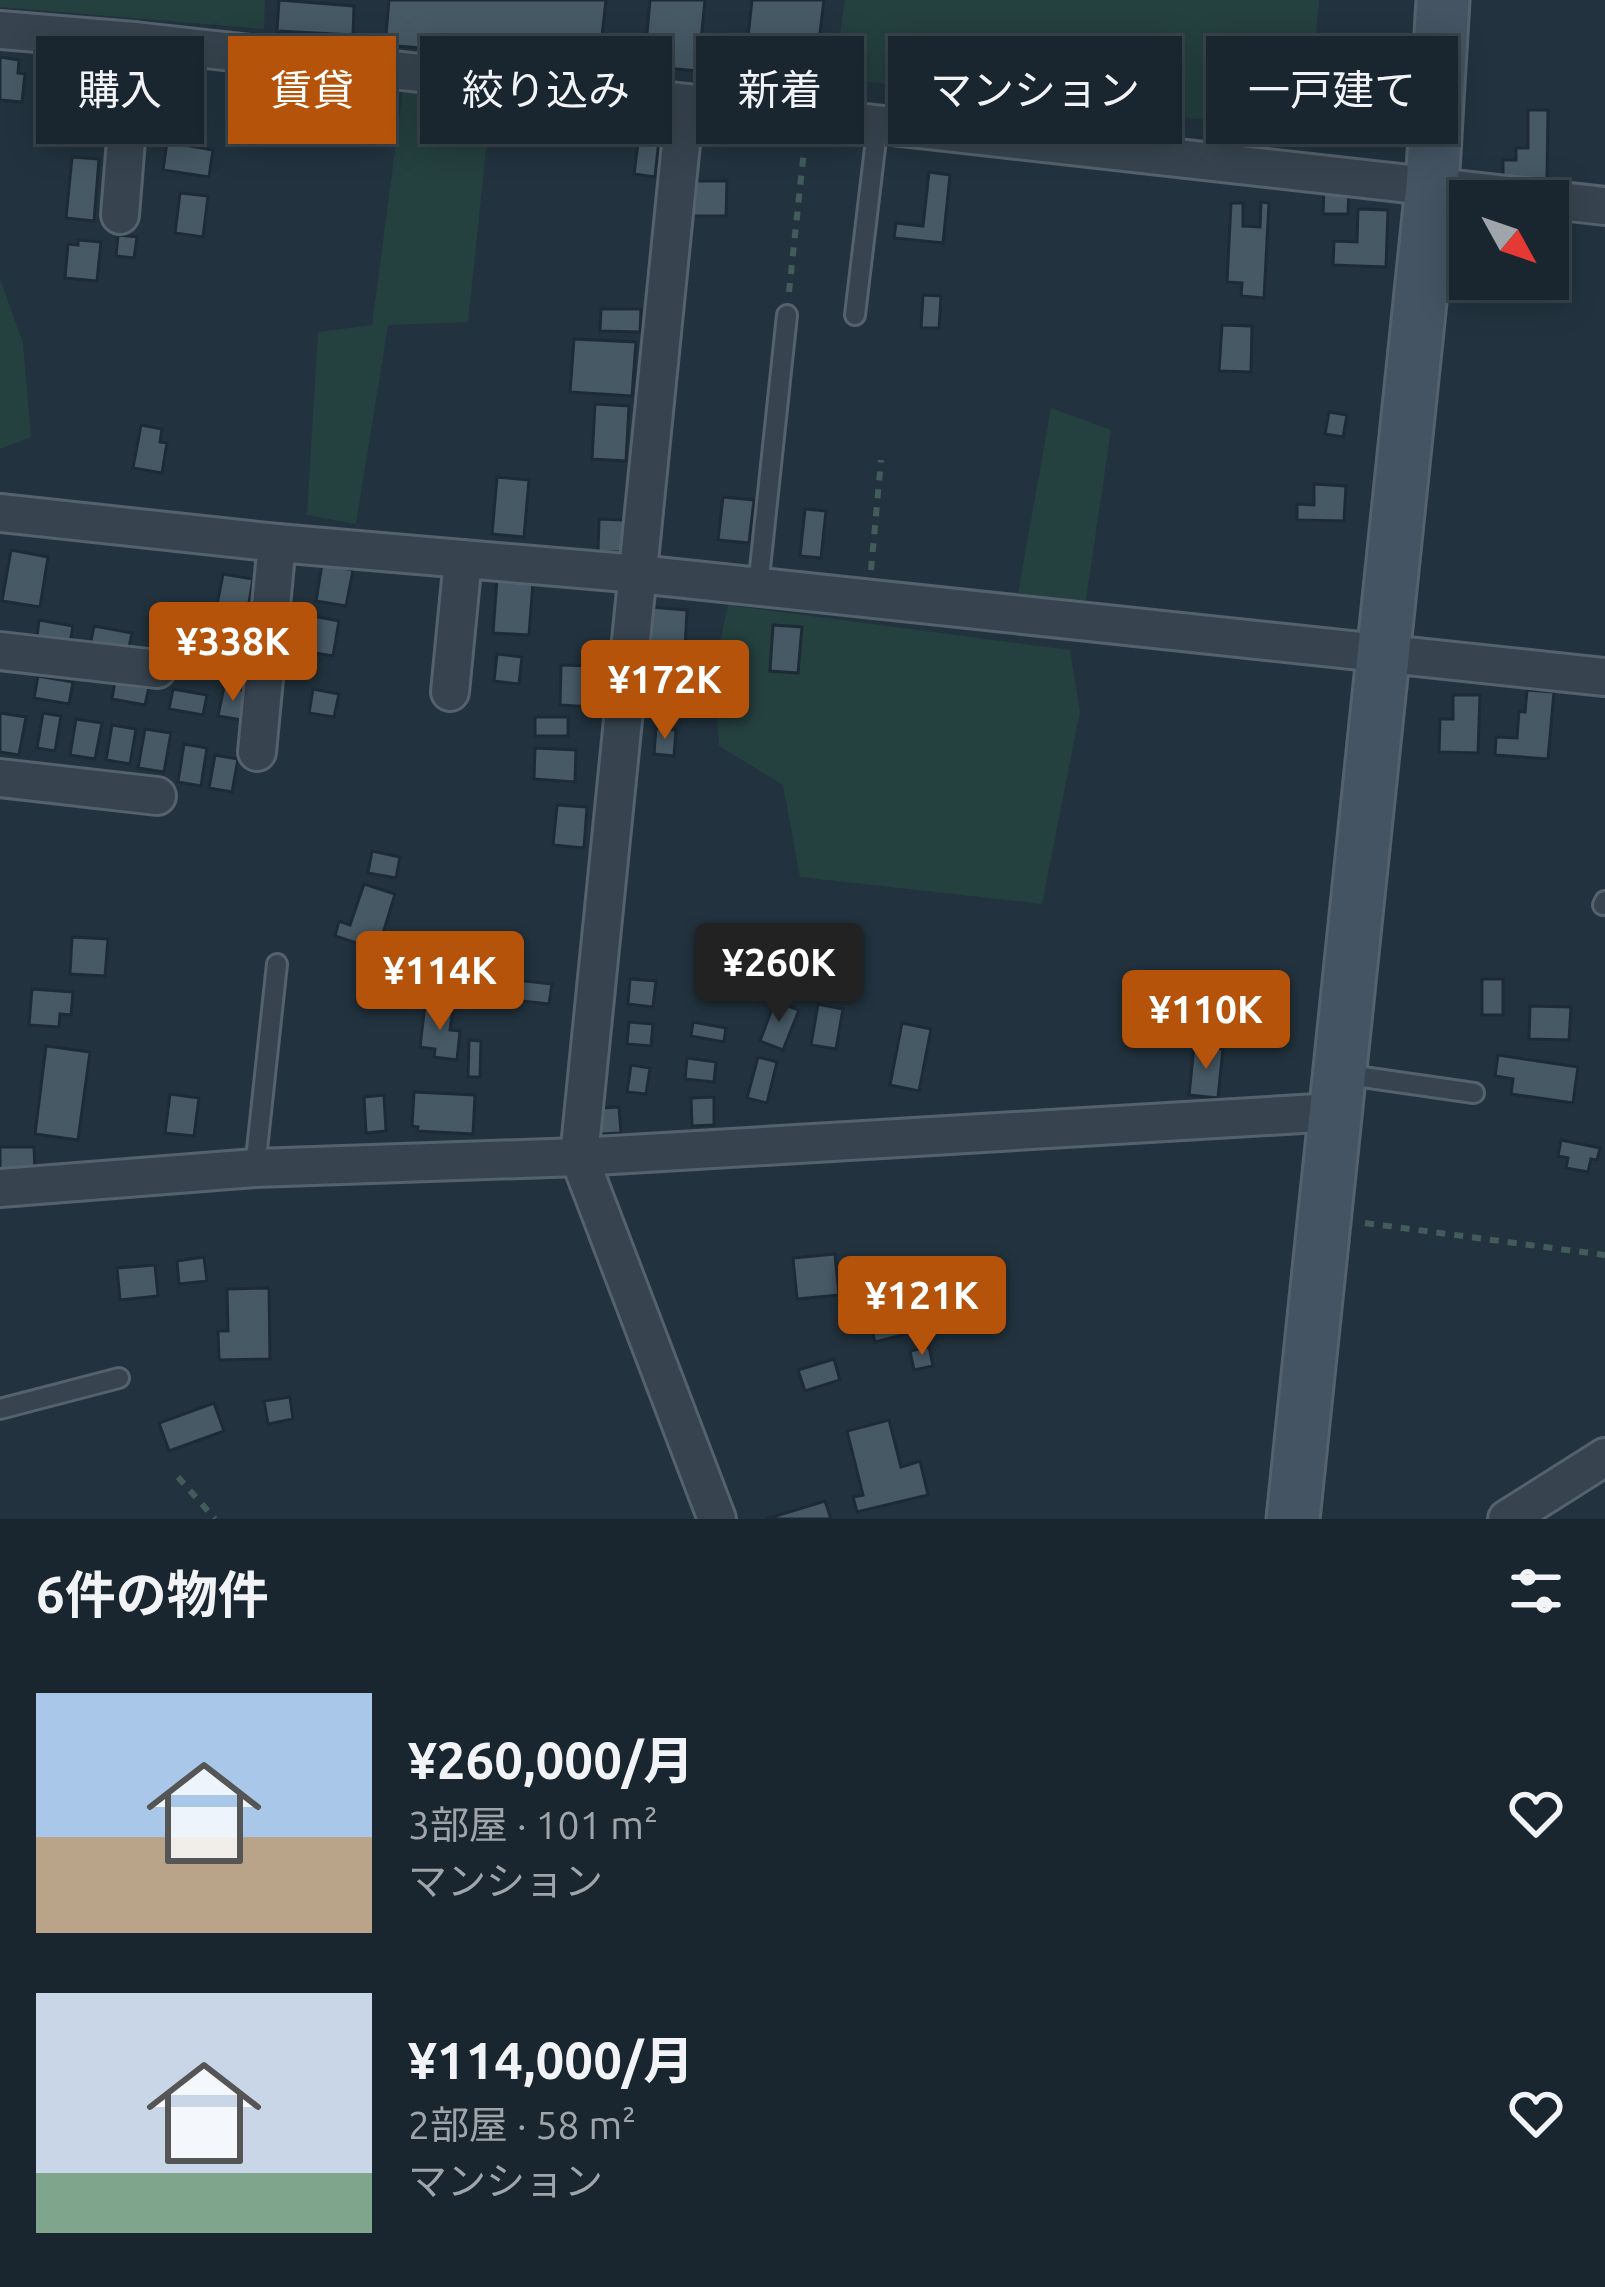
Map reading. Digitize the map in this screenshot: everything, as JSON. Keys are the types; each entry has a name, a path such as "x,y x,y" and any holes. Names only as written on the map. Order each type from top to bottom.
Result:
{"street":[{"path":"1293,1519 1432,187 1443,0"},
{"path":"0,30 73,36"},
{"path":"204,49 696,105"},
{"path":"685,104 579,1157 717,1519"},
{"path":"864,121 1605,206"},
{"path":"120,215 126,144"},
{"path":"0,513 638,574 1605,677"},
{"path":"256,752 277,543"},
{"path":"450,692 463,559"},
{"path":"0,651 158,669"},
{"path":"0,778 158,796"},
{"path":"0,1188 255,1168 579,1157 1337,1092"},
{"path":"1507,1519 1605,1457"}],"lane":[{"path":"855,315 878,122"},
{"path":"758,587 787,315"},
{"path":"255,1168 277,964"},
{"path":"1337,1092 1474,1093"},
{"path":"0,1409 119,1378"}],"path":[{"path":"787,315 804,144"},
{"path":"868,598 881,460"},
{"path":"1323,1218 1605,1255"},
{"path":"178,1477 215,1519"}],"green space":[{"path":"0,0 265,0 264,29 0,7"},
{"path":"845,0 1319,0 1316,36 1206,36 1206,120 1182,117 1182,36 888,36 888,84 864,81 864,36 840,36"},
{"path":"404,82 420,84 420,144 487,144 468,322 388,325 356,524 307,515 318,332 372,325"},
{"path":"0,279 23,343 31,437 0,449"},
{"path":"1051,408 1111,430 1085,606 1017,599"},
{"path":"728,605 1070,650 1080,711 1042,904 800,877 783,785 719,746 714,671"}],"building":[{"path":"279,0 354,6 353,35 277,31"},
{"path":"389,0 606,0 602,36 420,36 420,48 396,46 396,36 386,36"},
{"path":"650,0 705,0 701,36 696,36 696,71 672,69 672,36 647,36"},
{"path":"752,0 824,0 820,36 748,36"},
{"path":"0,57 19,60 18,73 25,74 22,102 0,100"},
{"path":"1528,110 1548,110 1547,180 1503,179 1503,160 1516,160 1516,148 1528,148"},
{"path":"167,144 213,150 209,177 163,170"},
{"path":"638,144 659,144 655,177 634,174"},
{"path":"72,157 99,159 94,221 66,218"},
{"path":"929,172 950,175 943,243 894,238 896,223 923,226"},
{"path":"693,181 727,181 726,216 692,216"},
{"path":"1324,187 1349,188 1348,214 1323,214"},
{"path":"180,193 208,196 203,237 175,233"},
{"path":"1261,202 1269,203 1264,298 1241,296 1242,283 1227,282 1231,203 1243,203 1243,226 1260,227"},
{"path":"1358,209 1388,210 1386,267 1333,265 1334,241 1357,242"},
{"path":"118,235 137,237 134,258 116,256"},
{"path":"78,240 101,242 97,281 65,278 68,244 78,245"},
{"path":"923,295 941,296 939,328 921,328"},
{"path":"601,309 641,309 640,332 600,331"},
{"path":"1222,325 1252,326 1251,372 1219,371"},
{"path":"574,339 636,342 632,396 570,392"},
{"path":"595,404 629,406 626,461 592,459"},
{"path":"1329,412 1347,415 1343,437 1325,434"},
{"path":"141,425 162,429 160,442 167,443 162,473 133,468"},
{"path":"497,477 529,480 524,537 492,534"},
{"path":"1314,484 1346,486 1344,521 1297,520 1297,504 1314,505"},
{"path":"723,497 754,500 749,543 718,540"},
{"path":"805,509 826,511 821,558 800,556"},
{"path":"599,519 624,520 622,552 598,552"},
{"path":"11,550 48,557 40,607 2,601"},
{"path":"322,564 353,570 346,606 316,601"},
{"path":"223,574 253,579 246,621 215,615"},
{"path":"497,579 533,582 529,635 493,633"},
{"path":"650,607 687,610 685,648 648,646"},
{"path":"303,614 339,621 333,656 297,650"},
{"path":"39,620 73,626 70,643 37,637"},
{"path":"773,625 802,627 798,673 770,671"},
{"path":"94,626 132,633 128,652 90,646"},
{"path":"176,634 210,640 206,658 173,653"},
{"path":"228,642 248,645 243,676 222,672"},
{"path":"497,654 522,657 519,684 494,681"},
{"path":"561,665 595,666 593,707 560,705"},
{"path":"38,676 73,682 69,704 34,698"},
{"path":"115,681 149,687 145,705 112,699"},
{"path":"224,687 247,691 242,720 218,716"},
{"path":"173,689 207,695 203,715 169,709"},
{"path":"313,689 339,694 334,717 309,713"},
{"path":"1527,690 1554,692 1548,759 1495,755 1496,737 1517,738"},
{"path":"1453,695 1480,695 1478,753 1439,752 1440,719 1453,719"},
{"path":"0,713 26,717 19,755 0,752"},
{"path":"43,713 61,716 55,751 37,748"},
{"path":"535,717 568,717 568,736 535,736"},
{"path":"76,719 102,723 95,759 70,755"},
{"path":"112,725 136,729 130,764 106,760"},
{"path":"656,728 676,730 674,756 654,754"},
{"path":"145,729 171,733 164,772 138,768"},
{"path":"184,744 207,748 201,786 178,782"},
{"path":"535,748 576,750 575,782 534,779"},
{"path":"215,755 238,759 232,792 209,788"},
{"path":"557,805 587,807 584,848 553,845"},
{"path":"372,851 400,857 396,878 368,873"},
{"path":"364,884 395,894 378,950 335,936 339,921 350,925"},
{"path":"72,937 108,939 105,976 70,974"},
{"path":"630,979 656,981 653,1007 628,1004"},
{"path":"1482,979 1503,979 1503,1015 1482,1015"},
{"path":"516,980 552,984 549,1004 513,1000"},
{"path":"32,989 73,992 71,1015 60,1014 59,1027 29,1025"},
{"path":"775,1001 799,1010 783,1050 760,1041"},
{"path":"818,1004 843,1009 836,1049 811,1045"},
{"path":"425,1005 453,1009 450,1030 460,1031 457,1060 434,1057 435,1049 420,1047"},
{"path":"1530,1006 1571,1007 1569,1040 1529,1039"},
{"path":"629,1022 653,1024 651,1046 627,1044"},
{"path":"693,1022 726,1028 724,1042 691,1036"},
{"path":"902,1023 931,1029 919,1091 890,1085"},
{"path":"469,1040 481,1041 480,1077 468,1077"},
{"path":"46,1046 90,1052 78,1140 35,1134"},
{"path":"1194,1046 1223,1049 1218,1098 1189,1095"},
{"path":"1498,1055 1578,1067 1573,1103 1511,1094 1513,1079 1495,1076"},
{"path":"758,1057 777,1062 767,1103 747,1098"},
{"path":"687,1058 716,1062 714,1082 685,1079"},
{"path":"631,1065 650,1068 646,1094 627,1092"},
{"path":"414,1092 475,1095 473,1134 417,1131 412,1126"},
{"path":"170,1094 199,1098 194,1136 165,1133"},
{"path":"384,1095 386,1131 366,1133 364,1097"},
{"path":"714,1097 714,1125 692,1126 691,1098"},
{"path":"619,1107 621,1133 601,1134 599,1108"},
{"path":"1561,1140 1600,1148 1588,1172 1566,1168 1568,1158 1558,1156"},
{"path":"0,1147 34,1147 35,1170 0,1171"},
{"path":"835,1254 839,1295 797,1299 793,1258"},
{"path":"204,1257 207,1281 179,1284 177,1261"},
{"path":"155,1265 158,1296 120,1300 117,1268"},
{"path":"904,1266 909,1284 924,1280 928,1296 907,1302 914,1332 875,1342 859,1278"},
{"path":"269,1288 270,1359 219,1360 218,1331 228,1331 227,1289"},
{"path":"929,1347 933,1366 914,1370 910,1351"},
{"path":"834,1359 840,1380 805,1391 798,1370"},
{"path":"290,1397 293,1419 268,1424 264,1401"},
{"path":"214,1403 224,1431 169,1451 159,1423"},
{"path":"889,1420 901,1467 920,1461 928,1495 857,1512 853,1497 863,1495 847,1431"},
{"path":"825,1501 831,1519 766,1519"}]}
